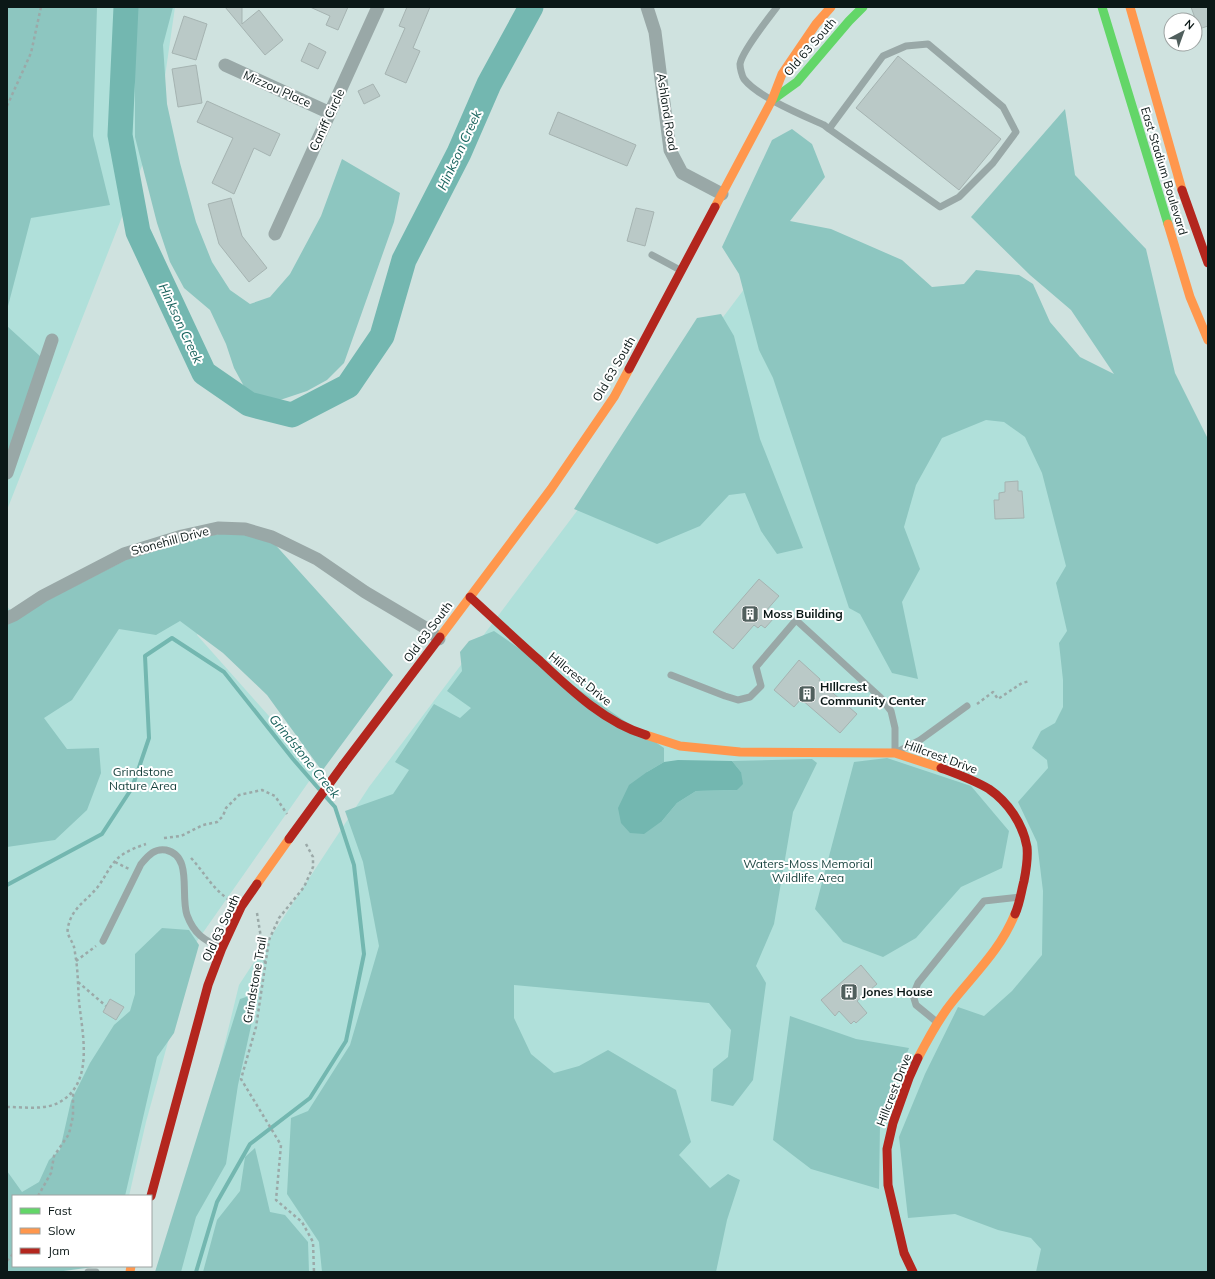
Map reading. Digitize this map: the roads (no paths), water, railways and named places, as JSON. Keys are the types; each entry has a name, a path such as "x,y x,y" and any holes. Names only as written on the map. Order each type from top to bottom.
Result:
{"main road":[{"name":"Old 63 South","path":"151,1195 208,985 222,948 241,907 343,765 551,489 614,397 772,100 782,74 816,24 831,7"},
{"name":"Old 63 South","path":"772,100 797,82 849,21 863,7"},
{"name":"East Stadium Boulevard","path":"1102,7 1190,297 1208,340"},
{"name":"East Stadium Boulevard","path":"1130,7 1186,202 1208,263"},
{"name":"Hillcrest Drive","path":"470,597 568,687 595,709 632,731 680,746 740,752 895,753 934,765 968,778 990,790 1007,805 1020,824 1027,848 1025,874 1018,907 1003,939 993,954 952,1002 925,1044 909,1078 893,1123 886,1149 888,1185 909,1270"}],"street":[{"name":"Caniff Circle","path":"275,234 378,7"},
{"name":"Ashland Road","path":"647,7 655,32 670,150 682,173 722,194"},
{"name":"Mizzou Place","path":"224,65 330,113"},
{"path":"7,473 52,340"},
{"name":"Stonehill Drive","path":"7,618 50,593 124,554 182,536 218,528 245,529 272,537 317,559 365,592 429,630 439,639"}],"lane":[{"path":"777,7 746,50 740,64 742,78 772,100 824,125 829,129 940,207 959,197 993,163 1016,132 1003,107 928,44 906,46 883,56 829,129"},
{"path":"652,255 682,270"},
{"path":"671,675 738,700 750,697 761,686 756,667 796,620 880,697 891,711 895,728 895,753 920,740 967,706"},
{"path":"103,942 141,864 150,854 158,850 166,850 175,854 182,862 187,914 193,927 197,934 212,944 222,948"},
{"path":"938,1024 916,1005 913,995 918,983 984,901 1020,898"},
{"path":"88,1272 96,1272"}],"waterway":[{"name":"Hinkson Creek","path":"126,7 120,135 138,232 204,373 249,404 292,415 348,386 382,336 404,260 459,153 489,84 531,7"},
{"name":"Grindstone Creek","path":"7,885 102,834 132,788 149,738 145,656 172,638 224,672 293,759 319,789"},
{"name":"Grindstone Creek","path":"196,1272 217,1202 250,1144 310,1098 346,1041 364,954 354,865 335,807 326,797"}],"place":[{"name":"Moss Building","path":"750,614"},
{"name":"HIllcrest Community Center","path":"807,694"},
{"name":"Jones House","path":"849,992"}],"park label":[{"name":"Grindstone Nature Area","path":"143,779"},
{"name":"Waters-Moss Memorial Wildlife Area","path":"808,871"}]}
